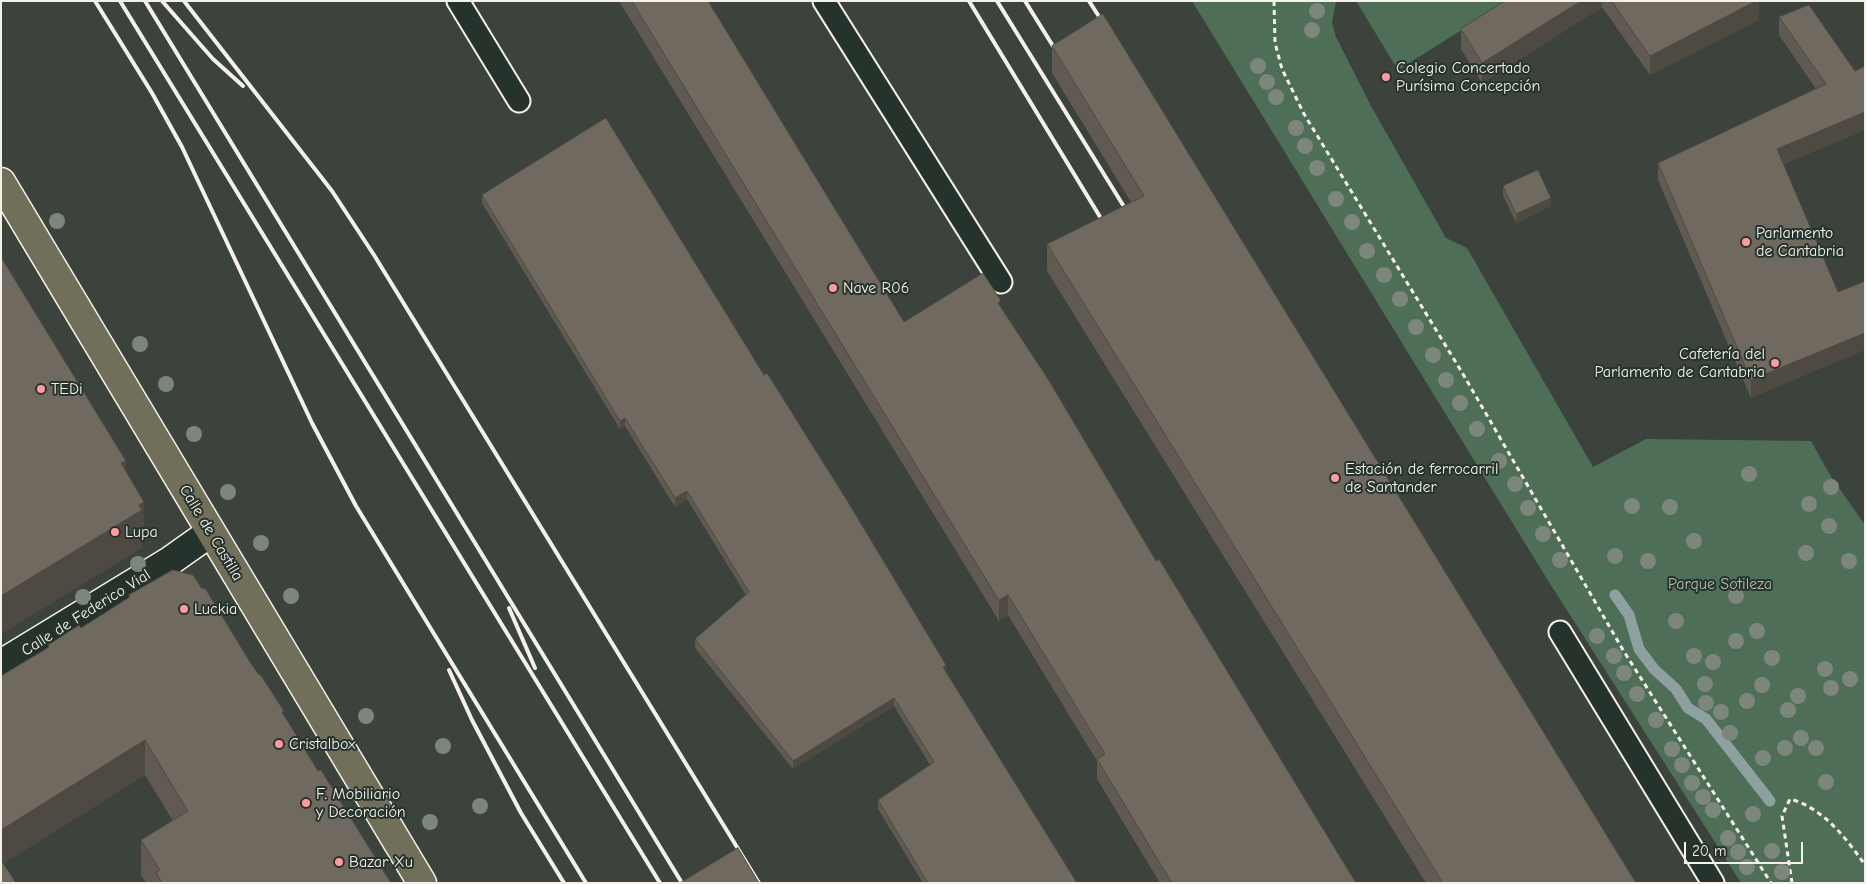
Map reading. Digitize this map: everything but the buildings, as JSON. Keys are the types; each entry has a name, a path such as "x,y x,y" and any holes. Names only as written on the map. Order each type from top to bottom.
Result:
{"main road":[{"name":"Calle de Castilla","path":"1,182 422,883"}],"street":[{"name":"Calle de Federico Vial","path":"1,664 170,561 211,532"}],"lane":[{"path":"458,1 519,101"},
{"path":"824,1 1000,282"},
{"path":"1560,632 1713,883"}],"path":[{"path":"1274,1 1277,52 1282,69 1304,114 1463,374 1623,650 1771,883"},
{"path":"1792,883 1782,816 1790,799 1803,802 1818,811 1865,865"}],"green space":[{"name":"Parque Sotileza","path":"1192,1 1336,1 1332,23 1336,37 1371,106 1446,238 1467,248 1593,467 1646,439 1811,441 1830,475 1865,525 1865,883 1741,883 1547,579"},
{"path":"1356,1 1508,1 1398,70"}],"waterway":[{"path":"1615,595 1629,615 1639,649 1654,669 1676,689 1688,708 1706,719 1770,801"}],"railway":[{"path":"95,1 152,93 182,147 312,423 356,506 586,883"},
{"path":"120,1 660,883"},
{"path":"145,1 682,883"},
{"path":"162,1 213,59 243,86"},
{"path":"184,1 332,191 374,255 759,883"},
{"path":"969,1 1108,230"},
{"path":"997,1 1131,218"},
{"path":"1025,1 1053,46"},
{"path":"1089,1 1107,29"},
{"path":"509,608 535,668"},
{"path":"449,670 472,720 521,813 564,883"}],"place":[{"name":"Colegio Concertado Purísima Concepción","path":"1386,77"},
{"name":"Parlamento de Cantabria","path":"1746,242"},
{"name":"Nave R06","path":"833,288"},
{"name":"Cafetería del Parlamento de Cantabria","path":"1775,363"},
{"name":"TEDi","path":"41,389"},
{"name":"Estación de ferrocarril de Santander","path":"1335,478"},
{"name":"Lupa","path":"115,532"},
{"name":"Luckia","path":"184,609"},
{"name":"Cristalbox","path":"279,744"},
{"name":"F. Mobiliario y Decoración","path":"306,803"},
{"name":"Bazar Xu","path":"339,862"}]}
